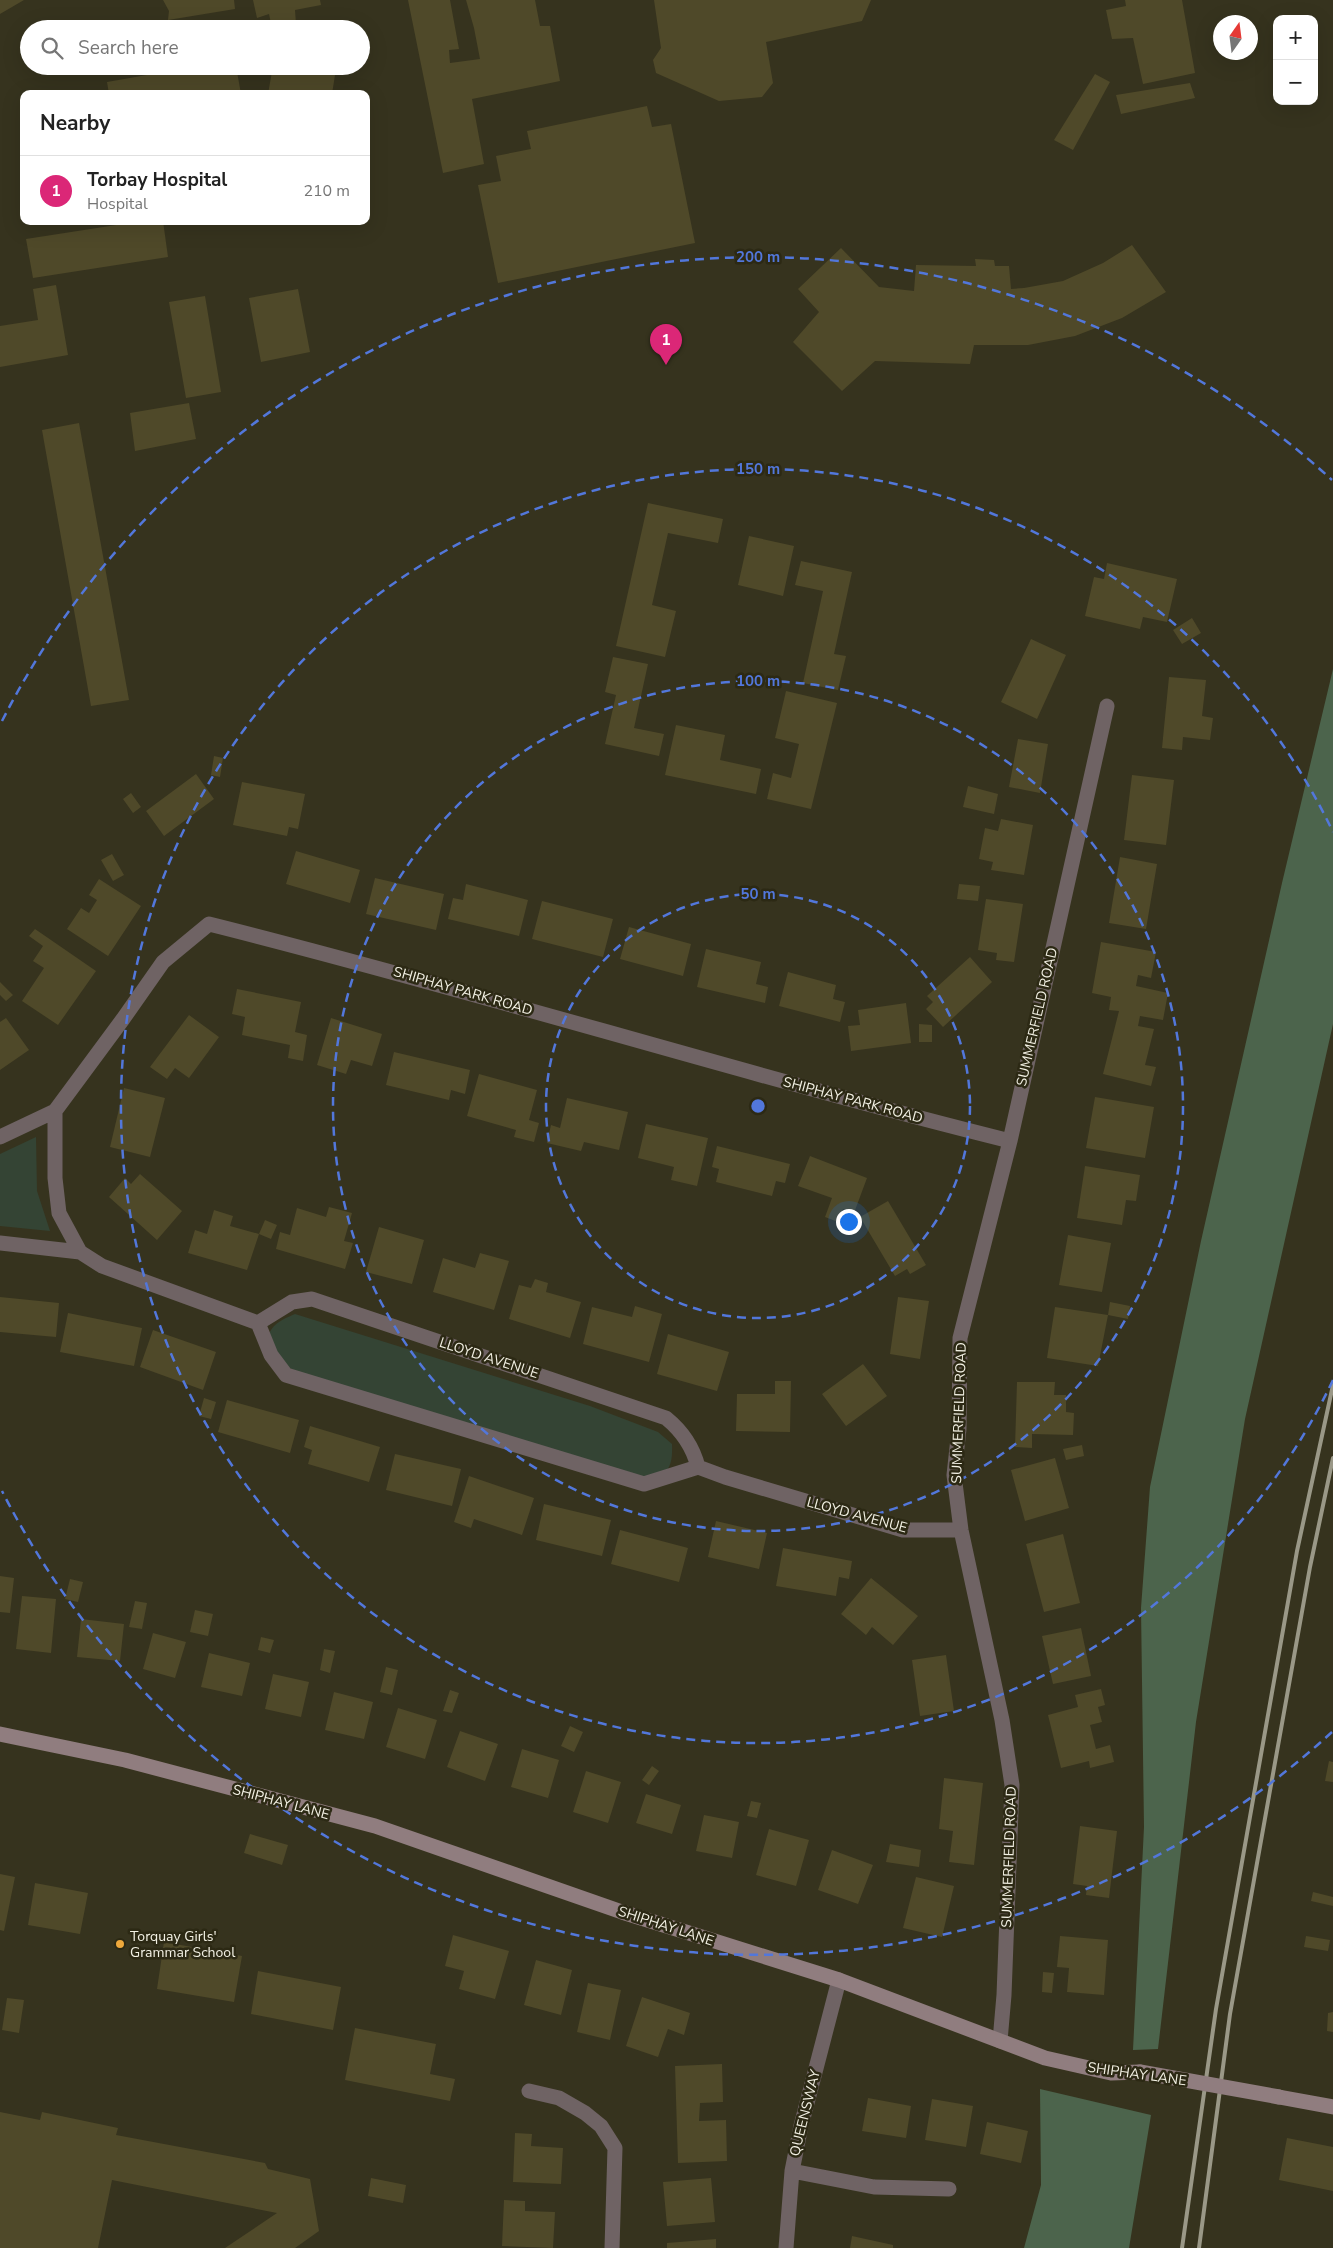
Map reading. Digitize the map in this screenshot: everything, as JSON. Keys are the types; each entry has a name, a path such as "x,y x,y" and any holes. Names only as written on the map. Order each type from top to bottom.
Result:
{"street":[{"name":"SUMMERFIELD ROAD","path":"1000,2041 1004,1995 1012,1785 1002,1720 962,1530 954,1475 959,1429 960,1338 1010,1140 1107,706"},
{"name":"SHIPHAY PARK ROAD","path":"0,1137 55,1111 163,962 209,924 338,957 858,1103 1010,1140"},
{"path":"55,1111 55,1178 59,1213 80,1252"},
{"path":"0,1243 80,1252 102,1266 258,1323 271,1355 286,1375 644,1484 698,1467"},
{"name":"LLOYD AVENUE","path":"258,1323 292,1302 312,1299 666,1418 680,1430 695,1455 698,1467 903,1530 962,1530"},
{"name":"SHIPHAY LANE","path":"0,1734 125,1760 375,1826 622,1912 839,1980 1054,2060 1112,2073 1140,2072 1333,2107"},
{"name":"QUEENSWAY","path":"786,2248 792,2170 801,2126 839,1980"},
{"path":"529,2091 559,2098 585,2113 601,2126 615,2148 612,2248"},
{"path":"792,2170 874,2187 949,2189"}],"green space":[{"path":"1333,669 1333,1024 1245,1419 1196,1722 1158,2049 1133,2050 1144,1827 1141,1608 1150,1487 1201,1241 1282,883"},
{"path":"36,1137 37,1191 50,1231 0,1226 0,1154"},
{"path":"295,1314 590,1406 658,1432 672,1444 668,1469 660,1477 647,1485 295,1371 281,1363 267,1340 274,1326"},
{"path":"1040,2089 1151,2115 1129,2248 1024,2248 1041,2185"}],"building":[{"path":"0,0 24,0 0,14"},
{"path":"163,0 234,0 235,9 168,20 169,11"},
{"path":"253,0 320,0 321,5 295,10 296,20 270,20 269,14 257,18"},
{"path":"408,0 450,0 459,49 449,50 450,63 480,59 466,0 535,0 540,26 550,26 560,81 472,99 484,164 443,173"},
{"path":"654,0 871,0 862,21 766,42 773,83 762,97 719,101 656,73 653,60 661,48"},
{"path":"1125,0 1182,0 1195,73 1143,84 1133,38 1112,39 1106,10 1126,6"},
{"path":"1095,74 1110,82 1073,150 1054,140"},
{"path":"147,75 238,75 240,90 108,90 107,82"},
{"path":"271,75 335,75 333,90 269,90"},
{"path":"1190,83 1195,98 1121,114 1116,95"},
{"path":"647,106 652,127 671,124 695,243 498,283 478,185 501,181 496,156 531,149 527,131"},
{"path":"116,225 164,225 168,257 33,278 26,239"},
{"path":"1132,245 1166,292 1122,318 1075,336 1028,345 974,345 970,364 875,361 842,391 793,342 819,312 798,289 841,248 879,287 914,291 916,265 976,266 975,259 994,260 995,266 1009,266 1011,289 1024,288 1063,281 1103,263"},
{"path":"56,285 68,355 0,367 0,326 38,320 33,289"},
{"path":"298,289 310,352 261,362 249,298"},
{"path":"205,296 221,392 186,398 169,302"},
{"path":"189,403 196,439 135,451 130,413"},
{"path":"79,423 129,700 91,706 42,430"},
{"path":"648,503 723,519 718,543 668,533 652,605 676,611 665,657 616,646"},
{"path":"749,536 794,546 783,596 738,585"},
{"path":"801,561 852,572 834,654 846,656 838,690 803,683 823,591 795,585"},
{"path":"1107,563 1177,579 1167,622 1143,617 1140,629 1085,616 1094,577 1104,579"},
{"path":"1192,618 1201,633 1182,644 1173,630"},
{"path":"1031,639 1066,655 1037,719 1001,702"},
{"path":"613,657 648,664 634,728 664,734 659,756 605,744 616,695 605,692"},
{"path":"1169,677 1206,680 1202,716 1213,718 1210,740 1183,737 1182,750 1162,748"},
{"path":"786,691 837,703 811,809 767,799 773,773 791,778 799,744 775,738"},
{"path":"676,725 725,735 720,760 761,769 756,794 665,775"},
{"path":"1018,739 1048,744 1040,793 1009,787"},
{"path":"214,756 223,758 220,777 211,775"},
{"path":"196,774 214,799 164,836 146,811"},
{"path":"1132,775 1174,780 1166,845 1124,840"},
{"path":"242,782 305,794 298,829 289,827 287,836 233,825"},
{"path":"968,786 998,794 994,814 963,807"},
{"path":"131,793 141,807 133,813 123,799"},
{"path":"1001,819 1033,825 1024,875 991,870 993,862 979,859 985,828 998,831"},
{"path":"296,851 360,870 350,903 286,884"},
{"path":"112,854 124,875 113,881 101,860"},
{"path":"1120,857 1157,864 1146,929 1109,923"},
{"path":"375,878 444,894 436,930 366,914"},
{"path":"99,879 141,906 108,956 67,929 81,908 89,913 97,900 89,895"},
{"path":"466,884 528,900 519,936 448,919 453,898 463,900"},
{"path":"959,884 980,886 978,901 957,899"},
{"path":"986,899 1023,904 1014,962 996,960 997,953 978,950"},
{"path":"542,901 613,919 603,957 532,939"},
{"path":"629,927 691,944 683,976 620,959"},
{"path":"35,929 96,971 58,1025 22,1001 44,968 33,961 43,946 29,936"},
{"path":"1101,942 1156,952 1151,978 1138,975 1136,986 1168,993 1163,1020 1140,1016 1138,1026 1154,1029 1145,1065 1156,1067 1151,1086 1103,1074 1119,1011 1109,1010 1111,997 1092,993"},
{"path":"706,949 761,962 756,984 768,987 765,1003 697,987"},
{"path":"970,957 992,982 943,1027 926,1009 933,1002 927,996"},
{"path":"788,972 836,985 833,999 845,1002 840,1022 779,1006"},
{"path":"0,982 13,995 6,1001 0,995"},
{"path":"237,989 301,1002 295,1032 307,1035 303,1061 288,1058 290,1045 242,1035 245,1017 232,1014"},
{"path":"906,1003 911,1043 851,1051 848,1026 860,1025 858,1010"},
{"path":"189,1015 219,1037 189,1078 175,1068 167,1079 150,1067"},
{"path":"6,1018 29,1050 0,1070 0,1022"},
{"path":"331,1018 382,1034 372,1066 351,1060 346,1074 317,1065"},
{"path":"919,1024 932,1025 932,1042 919,1042"},
{"path":"394,1052 470,1070 465,1094 451,1090 449,1100 386,1085"},
{"path":"479,1074 537,1090 529,1120 539,1123 534,1142 514,1137 516,1130 467,1116"},
{"path":"124,1088 165,1098 150,1157 110,1147"},
{"path":"1095,1097 1154,1107 1145,1158 1086,1148"},
{"path":"567,1098 628,1112 619,1150 584,1142 581,1151 547,1143 551,1125 560,1128"},
{"path":"646,1124 708,1138 697,1186 671,1180 674,1167 638,1158"},
{"path":"717,1146 790,1164 785,1183 776,1181 772,1196 716,1182 719,1169 712,1167"},
{"path":"810,1156 867,1178 854,1213 843,1209 838,1222 825,1217 832,1198 798,1186"},
{"path":"1085,1166 1140,1175 1136,1201 1126,1200 1122,1225 1077,1218"},
{"path":"140,1174 182,1211 157,1240 109,1197 125,1178 131,1184"},
{"path":"888,1201 926,1265 910,1274 907,1269 895,1276 860,1217"},
{"path":"329,1207 352,1213 344,1241 353,1243 345,1269 276,1249 280,1232 290,1235 297,1208 326,1217"},
{"path":"214,1210 233,1216 230,1226 259,1234 247,1270 188,1253 195,1230 207,1234"},
{"path":"265,1220 277,1225 271,1239 259,1234"},
{"path":"379,1227 424,1240 412,1284 366,1272"},
{"path":"1068,1235 1111,1243 1102,1292 1059,1285"},
{"path":"480,1253 509,1261 494,1310 433,1292 443,1258 475,1268"},
{"path":"535,1279 548,1283 546,1292 581,1302 570,1338 509,1319 519,1285 531,1288"},
{"path":"0,1297 59,1303 56,1337 0,1332"},
{"path":"898,1297 929,1301 920,1359 890,1354"},
{"path":"1110,1302 1130,1306 1128,1319 1108,1315"},
{"path":"635,1306 662,1314 649,1362 583,1344 592,1307 632,1317"},
{"path":"1055,1307 1108,1315 1098,1366 1047,1358"},
{"path":"68,1313 142,1328 134,1366 60,1352"},
{"path":"153,1330 216,1352 203,1390 140,1367"},
{"path":"668,1334 729,1352 717,1391 657,1374"},
{"path":"863,1364 887,1396 846,1426 822,1394"},
{"path":"775,1381 791,1381 790,1432 736,1431 737,1394 775,1394"},
{"path":"1017,1382 1055,1382 1054,1395 1066,1395 1066,1412 1074,1413 1073,1435 1032,1434 1032,1448 1015,1447"},
{"path":"204,1398 216,1402 211,1419 199,1416"},
{"path":"227,1400 299,1420 290,1453 218,1432"},
{"path":"310,1426 380,1447 369,1482 308,1464 312,1450 304,1447"},
{"path":"1082,1445 1084,1456 1066,1460 1063,1449"},
{"path":"395,1454 461,1469 452,1506 386,1490"},
{"path":"1055,1458 1069,1508 1025,1521 1011,1470"},
{"path":"469,1476 534,1498 522,1535 474,1519 471,1528 454,1522"},
{"path":"544,1504 611,1520 602,1556 536,1540"},
{"path":"716,1521 767,1533 759,1569 708,1557"},
{"path":"620,1530 688,1548 679,1582 611,1564"},
{"path":"1063,1534 1080,1603 1044,1612 1026,1544"},
{"path":"783,1548 852,1561 849,1579 839,1577 836,1596 776,1586"},
{"path":"0,1576 14,1578 10,1613 0,1612"},
{"path":"871,1578 918,1616 893,1645 872,1627 866,1635 841,1614"},
{"path":"70,1579 83,1582 78,1602 65,1599"},
{"path":"22,1596 56,1599 51,1653 16,1649"},
{"path":"135,1601 147,1603 142,1629 129,1627"},
{"path":"195,1610 213,1614 208,1636 190,1632"},
{"path":"81,1619 124,1624 120,1661 77,1657"},
{"path":"1081,1628 1091,1676 1053,1684 1042,1636"},
{"path":"153,1633 186,1642 175,1678 143,1669"},
{"path":"261,1637 274,1640 270,1653 258,1650"},
{"path":"324,1649 335,1651 330,1673 320,1670"},
{"path":"209,1653 250,1663 242,1696 201,1687"},
{"path":"946,1655 954,1711 920,1716 912,1660"},
{"path":"386,1667 398,1670 392,1695 380,1692"},
{"path":"273,1674 309,1682 301,1717 265,1709"},
{"path":"1101,1689 1105,1705 1098,1707 1102,1722 1090,1725 1096,1749 1110,1745 1114,1762 1090,1768 1089,1761 1061,1768 1048,1715 1078,1707 1075,1695"},
{"path":"450,1690 459,1693 452,1713 443,1711"},
{"path":"334,1692 373,1702 364,1739 325,1730"},
{"path":"398,1708 437,1720 425,1759 386,1747"},
{"path":"570,1726 583,1732 574,1752 561,1746"},
{"path":"460,1731 498,1744 485,1781 447,1767"},
{"path":"522,1749 559,1760 548,1798 511,1787"},
{"path":"1329,1761 1333,1762 1333,1782 1325,1781"},
{"path":"652,1766 659,1771 649,1785 642,1780"},
{"path":"586,1771 621,1782 608,1823 573,1812"},
{"path":"944,1778 983,1783 974,1865 949,1862 953,1831 939,1829"},
{"path":"646,1794 681,1805 672,1834 636,1823"},
{"path":"751,1801 761,1803 757,1818 747,1816"},
{"path":"704,1815 739,1822 732,1858 696,1851"},
{"path":"1080,1826 1117,1831 1109,1898 1086,1895 1087,1886 1073,1884"},
{"path":"769,1829 809,1840 796,1886 756,1875"},
{"path":"250,1834 288,1845 282,1865 244,1853"},
{"path":"890,1844 921,1850 919,1867 886,1862"},
{"path":"832,1850 873,1865 858,1904 818,1890"},
{"path":"0,1874 15,1877 4,1931 0,1930"},
{"path":"916,1877 954,1886 942,1937 903,1928"},
{"path":"35,1883 88,1893 80,1934 28,1925"},
{"path":"1313,1892 1333,1897 1333,1906 1311,1901"},
{"path":"453,1935 509,1951 495,1999 459,1989 464,1971 445,1966"},
{"path":"1060,1936 1108,1940 1104,1995 1067,1992 1069,1968 1057,1967"},
{"path":"1306,1936 1330,1940 1328,1951 1304,1947"},
{"path":"164,1942 242,1956 234,2002 157,1989"},
{"path":"536,1960 572,1970 561,2015 524,2005"},
{"path":"258,1971 341,1987 333,2030 251,2014"},
{"path":"1043,1972 1054,1973 1052,1993 1042,1992"},
{"path":"588,1983 621,1990 610,2040 577,2032"},
{"path":"642,1997 690,2013 684,2035 668,2029 658,2057 626,2046"},
{"path":"7,1998 24,2000 19,2033 2,2030"},
{"path":"1333,2012 1333,2032 1327,2031 1328,2013"},
{"path":"355,2028 436,2044 430,2074 455,2079 450,2101 345,2080"},
{"path":"722,2064 723,2102 700,2103 699,2121 726,2120 727,2161 678,2163 675,2066"},
{"path":"868,2098 911,2106 906,2138 862,2131"},
{"path":"932,2099 973,2106 966,2147 925,2140"},
{"path":"0,2112 40,2120 42,2112 118,2128 116,2135 265,2163 268,2169 310,2179 319,2231 295,2248 225,2248 277,2213 112,2180 98,2248 0,2248"},
{"path":"987,2122 1028,2131 1021,2163 980,2154"},
{"path":"515,2133 532,2134 531,2146 563,2148 561,2184 513,2182"},
{"path":"1287,2138 1333,2147 1333,2191 1279,2180"},
{"path":"371,2178 406,2185 403,2203 368,2196"},
{"path":"711,2178 715,2222 667,2226 663,2182"},
{"path":"504,2200 525,2201 525,2211 555,2212 553,2248 502,2246"},
{"path":"852,2236 893,2245 893,2248 850,2248"},
{"path":"716,2239 716,2248 667,2248 667,2243"}],"railway":[{"path":"1182,2248 1216,2009 1297,1551 1333,1385"},
{"path":"1199,2248 1230,2014 1310,1567 1333,1458"}],"place":[{"name":"Torbay Hospital","path":"666,365"},
{"name":"Torquay Girls' Grammar School","path":"120,1944"}]}
